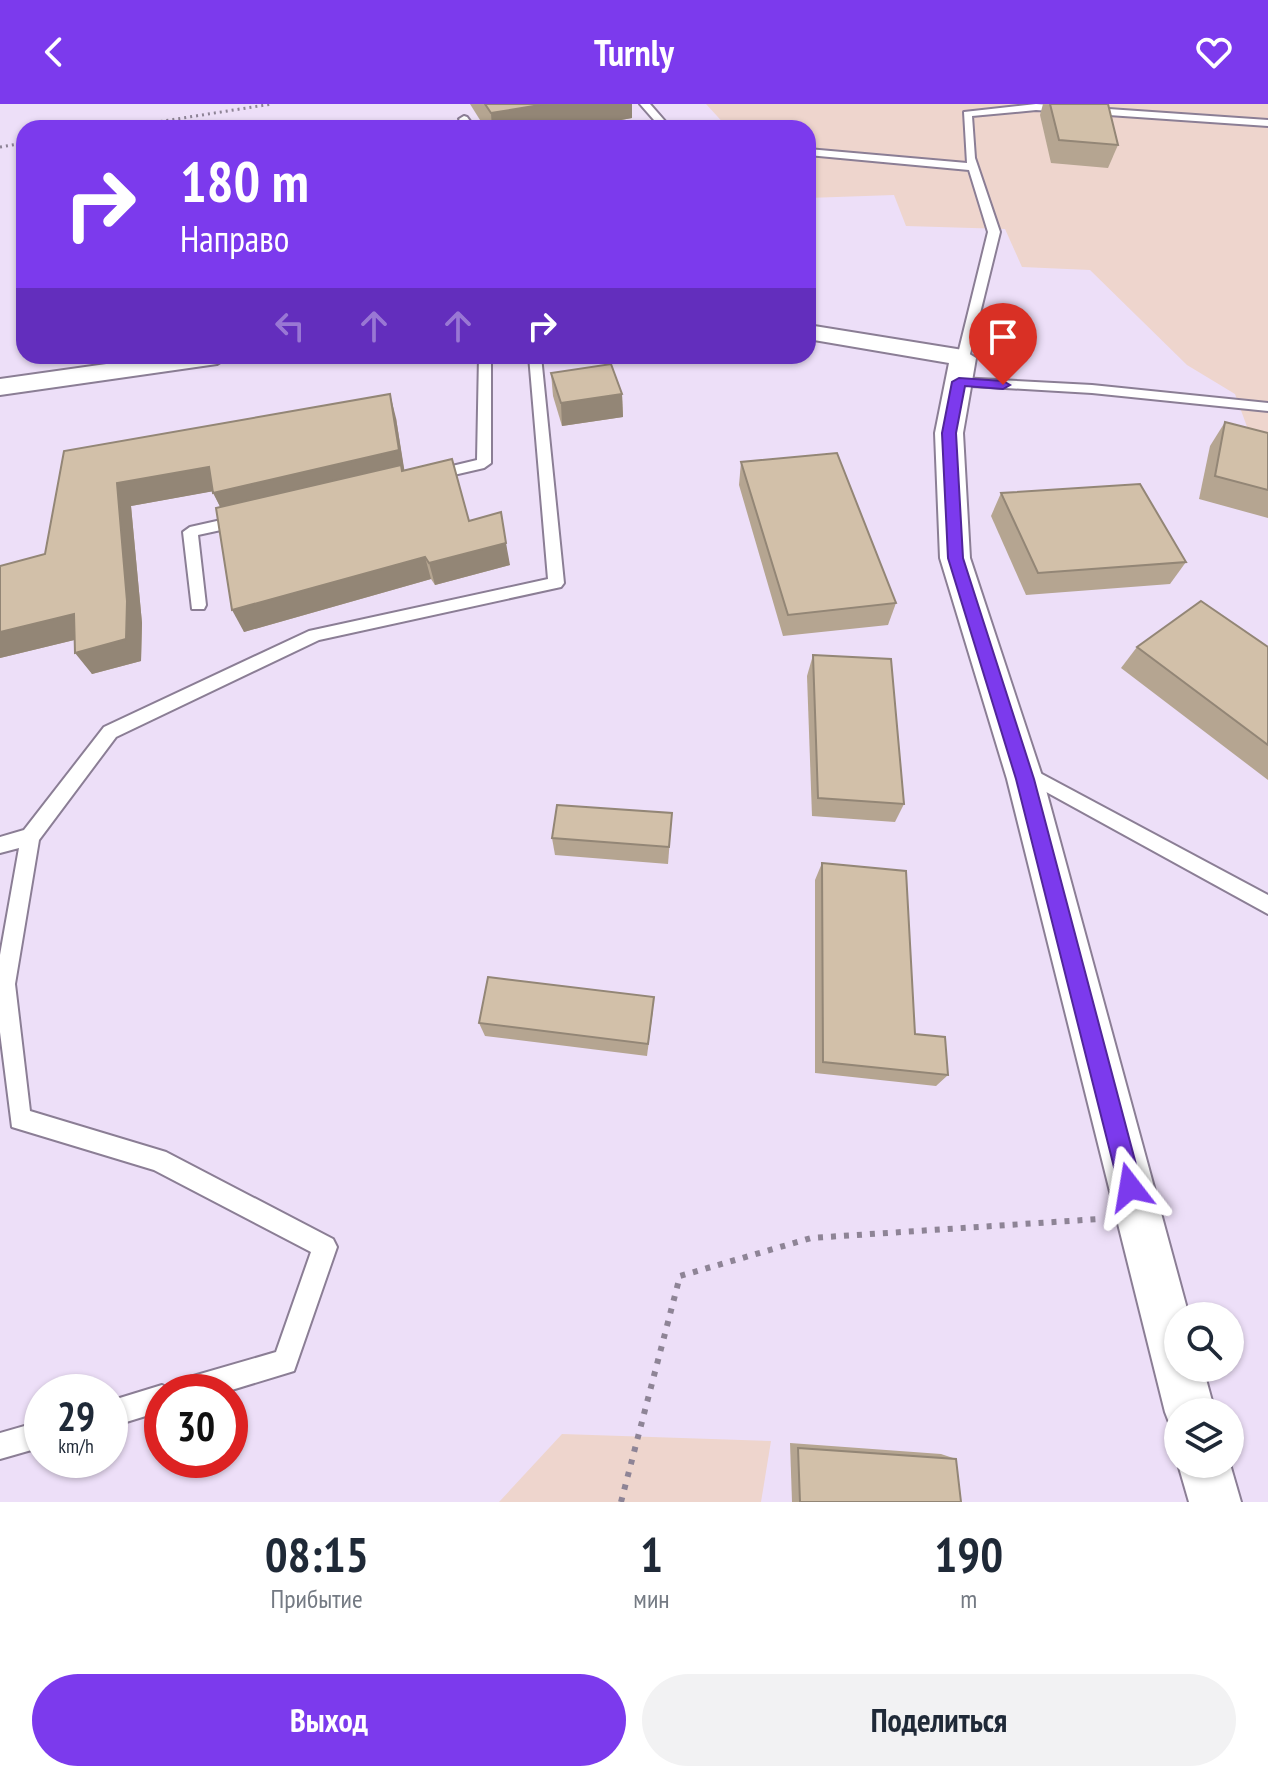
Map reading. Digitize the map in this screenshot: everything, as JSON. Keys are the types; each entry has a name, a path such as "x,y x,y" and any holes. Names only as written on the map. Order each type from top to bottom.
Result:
{"street":[{"path":"816,334 961,370 949,433 955,558 1022,770 1186,1398"},
{"path":"0,387 161,364"},
{"path":"1208,1478 1215,1502"}],"lane":[{"path":"645,104 659,120"},
{"path":"1268,123 1036,107 967,114 970,158 994,232 961,370 1092,389 1268,407"},
{"path":"816,153 974,167"},
{"path":"422,478 484,463 485,364"},
{"path":"244,1374 285,1362 325,1247 158,1160 20,1119 5,984 30,837 110,732 315,635 556,583 536,364"},
{"path":"198,605 190,532 252,518"},
{"path":"1022,770 1268,905"},
{"path":"0,845 30,837"},
{"path":"0,1446 24,1439"}],"path":[{"path":"170,120 272,104"},
{"path":"621,1502 680,1276 811,1238 1138,1217"}],"shaded area":[{"path":"706,104 1268,104 1268,457 1257,454 1235,394 1187,365 1090,270 1022,267 1005,229 906,226 894,195 816,198 816,120 721,120"},
{"path":"562,1434 771,1441 761,1502 499,1502"}],"building":[{"path":"485,104 546,104 491,113"},
{"path":"1050,104 1108,104 1118,145 1059,140"},
{"path":"611,364 622,394 561,403 551,373"},
{"path":"390,394 399,450 213,493 209,467 117,483 127,601 126,639 75,653 74,614 0,632 0,566 45,554 64,451"},
{"path":"1225,422 1268,433 1268,490 1215,476"},
{"path":"837,453 896,603 788,615 741,462"},
{"path":"452,459 469,521 501,512 506,543 429,563 425,557 232,610 216,508 401,465 402,471"},
{"path":"1140,484 1186,562 1038,573 1001,493"},
{"path":"1201,601 1268,647 1268,745 1137,647"},
{"path":"813,655 891,659 904,804 818,798"},
{"path":"557,805 672,813 669,847 552,838"},
{"path":"822,863 906,871 915,1034 945,1037 948,1075 823,1062"},
{"path":"488,977 654,997 648,1044 479,1023"},
{"path":"798,1448 956,1459 961,1502 800,1502"}],"route":[{"path":"1003,385 959,382 949,433 955,558 1025,779 1130,1187"}]}
